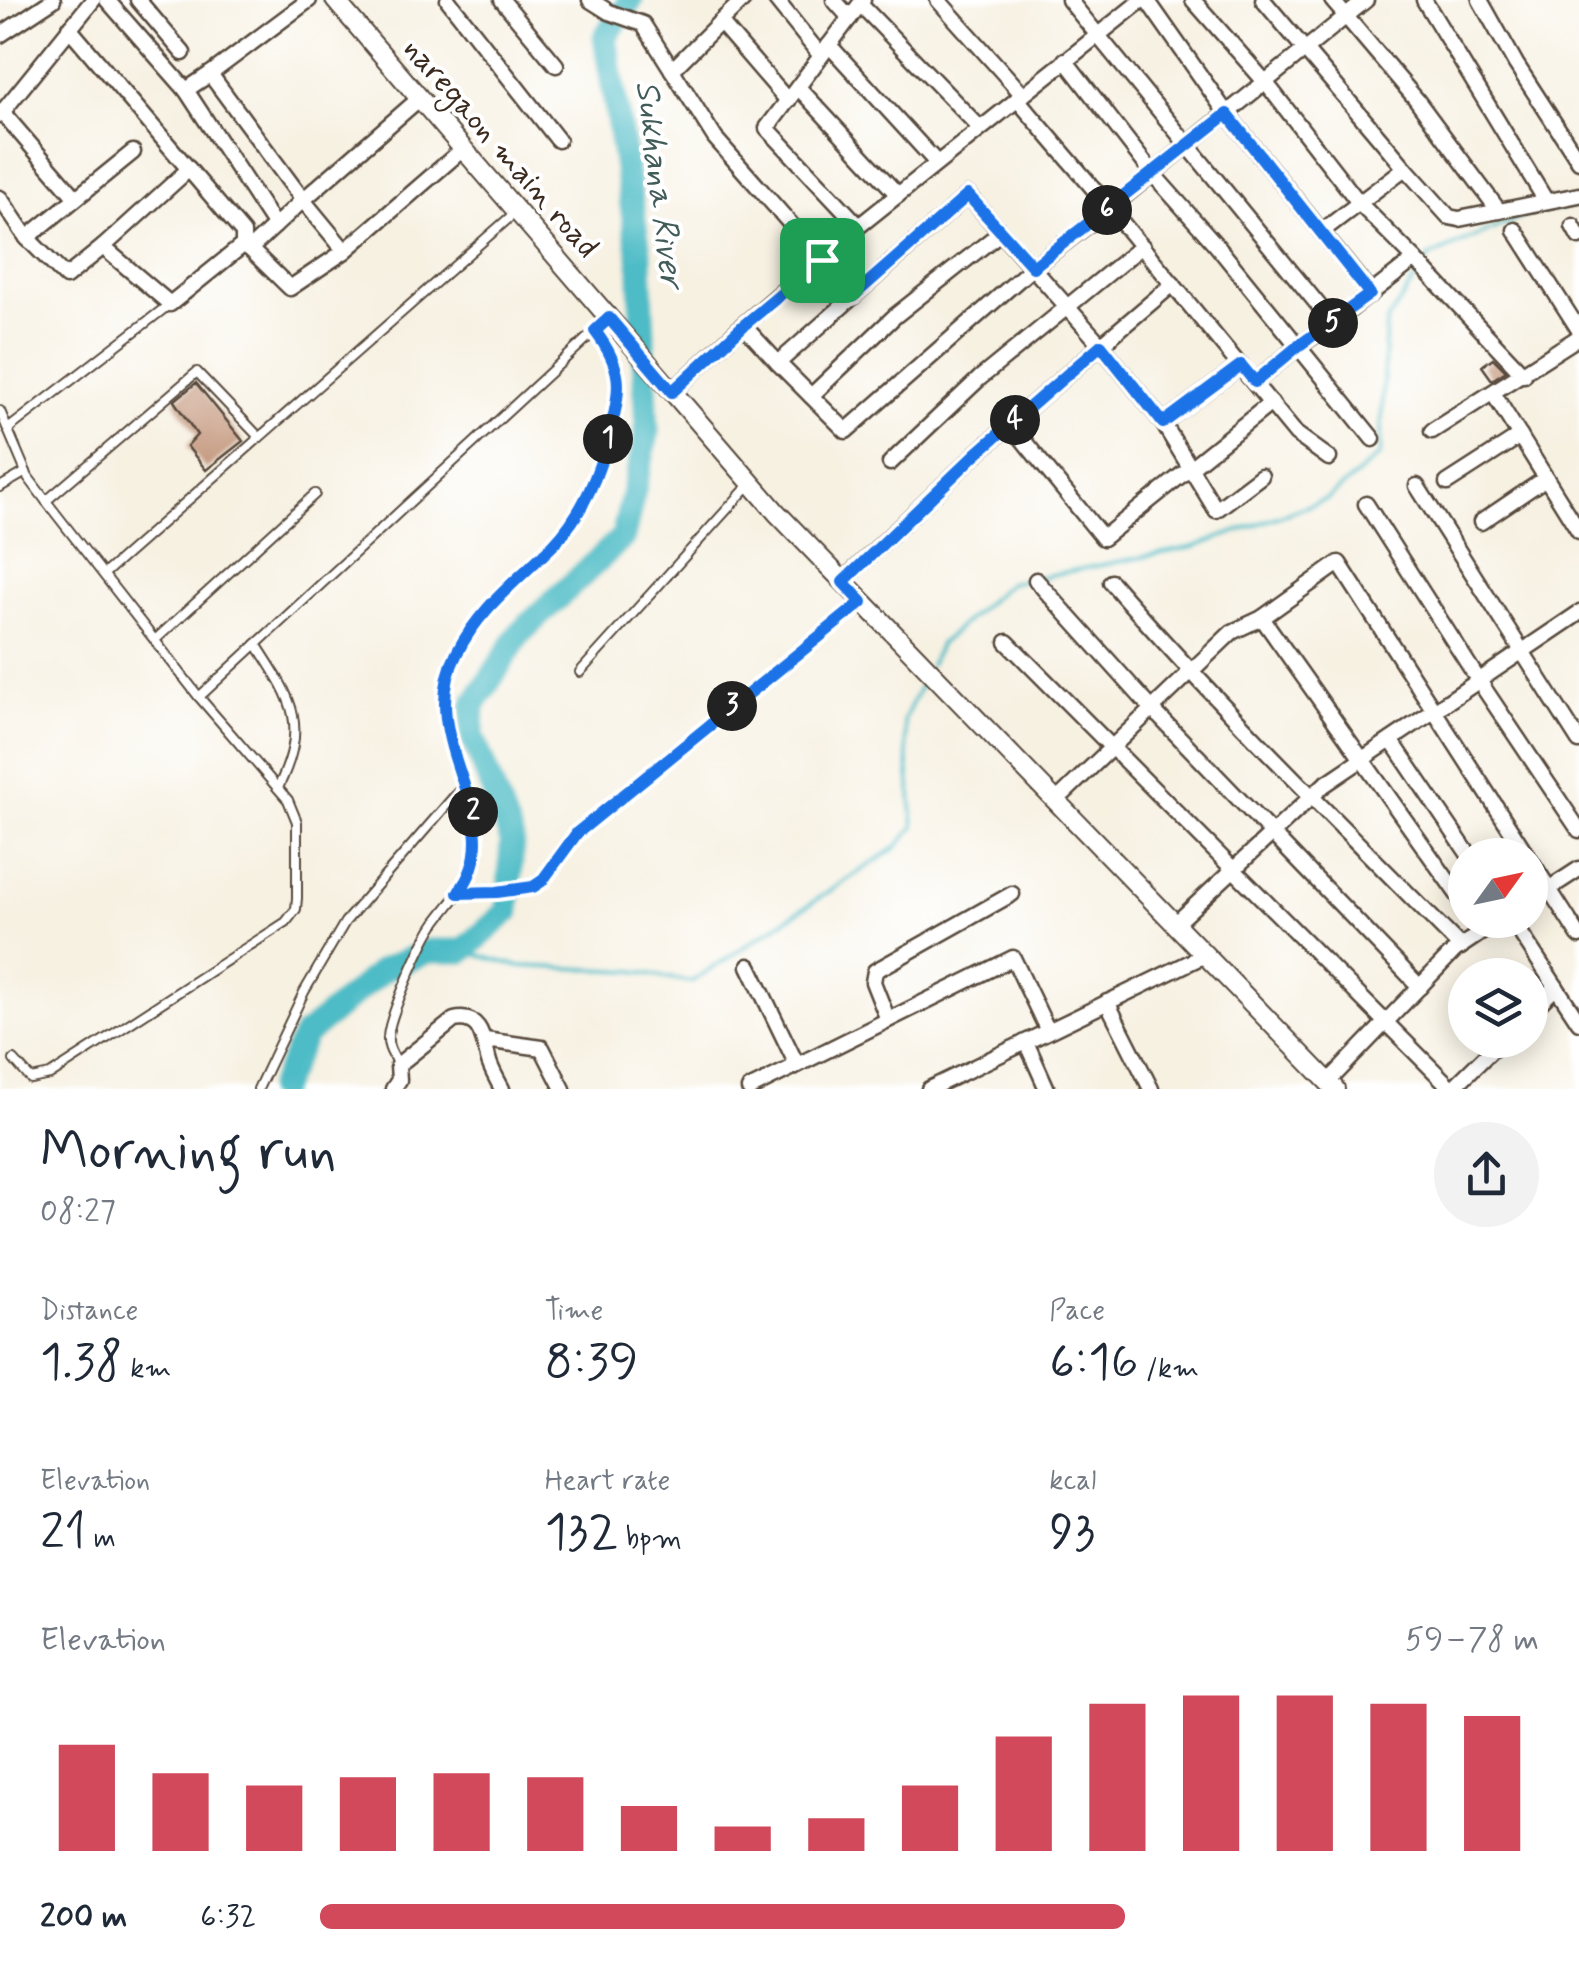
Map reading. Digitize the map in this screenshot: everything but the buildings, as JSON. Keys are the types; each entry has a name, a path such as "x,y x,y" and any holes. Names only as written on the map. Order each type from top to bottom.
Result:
{"street":[{"path":"0,35 53,0"},
{"path":"76,198 1,113 92,0"},
{"path":"107,0 186,90 275,226"},
{"path":"138,0 183,53"},
{"path":"186,90 309,0"},
{"name":"naregaon main road","path":"335,0 516,211 602,325 622,334 843,582 1331,1086"},
{"path":"448,0 558,140"},
{"path":"502,0 556,65"},
{"path":"590,0 609,12 643,24 715,138 853,296"},
{"path":"672,70 743,0"},
{"path":"776,0 937,164"},
{"path":"834,0 850,18"},
{"path":"938,0 1296,434 1329,458"},
{"path":"1069,0 1333,323"},
{"path":"1194,0 1266,83 1360,204 1524,375"},
{"path":"1263,0 1304,52 1450,216 1459,219 1579,196"},
{"path":"1332,0 1416,98 1499,211"},
{"path":"744,325 846,431 1033,267 1366,0"},
{"path":"1424,0 1546,201"},
{"path":"1480,0 1579,161"},
{"path":"860,226 767,128 862,2 980,128"},
{"path":"672,392 860,226 1138,2 1370,294"},
{"path":"720,22 788,100"},
{"path":"68,28 243,233 246,247 290,288 345,251 463,149"},
{"path":"1065,60 1153,174 1218,246 1372,439"},
{"path":"210,74 345,251"},
{"path":"798,87 898,195"},
{"path":"104,247 170,304 275,226 420,98"},
{"path":"27,238 133,152"},
{"path":"1321,232 1405,168"},
{"path":"0,198 27,238 66,277 189,170"},
{"path":"778,362 968,195 1101,345 1163,423 1216,510 1261,476"},
{"path":"1432,431 1524,375 1579,334 1514,230"},
{"path":"811,396 894,316 1001,232"},
{"path":"890,463 958,397 1142,246"},
{"path":"1255,382 1415,259"},
{"path":"843,582 1010,424 1173,284"},
{"path":"1163,423 1241,365"},
{"path":"1493,393 1579,531"},
{"path":"1010,424 1103,538 1272,403"},
{"path":"1447,484 1520,436"},
{"path":"1481,522 1546,478"},
{"path":"1417,486 1579,741"},
{"path":"1366,504 1579,830"},
{"path":"1056,801 1232,632 1262,618 1339,562 1517,838"},
{"path":"1036,580 1152,709 1420,987"},
{"path":"1111,582 1190,673 1460,947"},
{"path":"1175,924 1310,798 1579,613"},
{"path":"1262,618 1448,880"},
{"path":"1008,642 1452,1089 1484,1058"},
{"path":"1391,740 1457,838"},
{"path":"1579,869 1549,889 1579,936"},
{"path":"888,1020 873,982 875,972 1012,894"},
{"path":"1331,1086 1385,1022 1468,938"},
{"path":"1524,938 1579,1022"},
{"path":"929,1089 1204,954"},
{"path":"749,1089 1013,958 1048,1031"},
{"path":"749,966 798,1065"},
{"path":"1548,995 1556,987"},
{"path":"1106,1002 1151,1089"},
{"path":"393,1089 399,1080 398,1065 460,1018 472,1021 485,1040 488,1060 502,1089"},
{"path":"485,1040 542,1048 564,1089"},
{"path":"1026,1042 1047,1089"}],"lane":[{"path":"104,574 516,211"},
{"path":"8,429 170,304"},
{"path":"199,698 602,325 614,360 618,392 601,463 587,496 554,543 480,616 456,653 448,674 445,720 477,835 472,870 427,936 389,1030 388,1046 398,1065"},
{"path":"46,501 197,372 259,438"},
{"path":"0,411 26,472 46,501 199,698 278,788 294,809 297,822 298,898 286,922 50,1076 31,1079 14,1060"},
{"path":"0,487 26,472"},
{"path":"580,672 751,483"},
{"path":"155,640 315,494"},
{"path":"458,893 533,887 542,881 577,833 862,602"},
{"path":"256,644 282,684 296,725 291,763 278,788"},
{"path":"258,1089 304,992 345,922 464,785"}],"waterway":[{"name":"Sukhana River","path":"279,1089 305,1035 383,970 429,951 463,951 508,911 512,840 472,735 473,706 520,633 623,537 647,434 640,257 605,37 631,0"},
{"path":"1426,262 1429,257 1529,213 1579,205"},
{"path":"930,665 940,644 1009,583 1194,547 1327,499 1380,455 1386,323 1421,270"},
{"path":"463,951 518,966 634,971 691,982 897,847 914,827 904,720 926,674"}],"route":[{"path":"1227,114 1370,294 1255,382 1241,365 1163,423 1101,345 976,454 843,582 862,602 577,833 542,881 523,890 458,893 472,870 477,835 445,720 448,674 456,653 480,616 554,543 587,496 618,404 618,371 610,350 595,331 609,318 672,392 822,260 853,296 968,195 1033,267 1227,114"}]}
